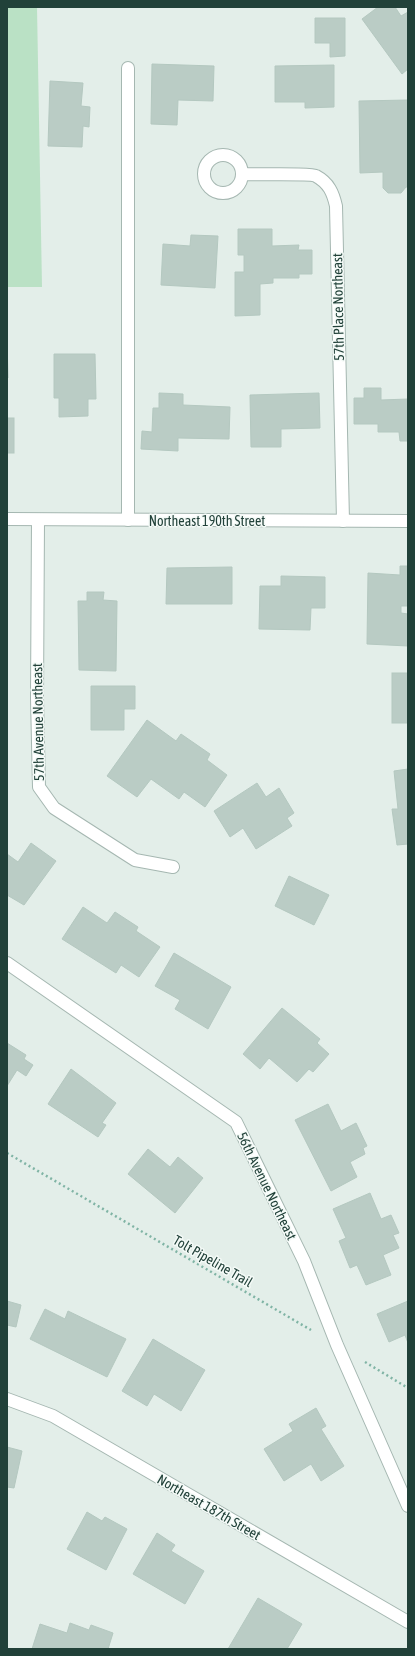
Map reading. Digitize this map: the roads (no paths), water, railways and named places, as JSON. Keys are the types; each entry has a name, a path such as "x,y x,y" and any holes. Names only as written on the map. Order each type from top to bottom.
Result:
{"street":[{"path":"128,68 128,520"},
{"name":"57th Place Northeast","path":"242,174 315,175 327,184 333,193 336,206 343,521"},
{"name":"Northeast 190th Street","path":"7,519 408,521"},
{"name":"57th Avenue Northeast","path":"38,520 37,698 39,787 54,808 135,860 173,867"},
{"name":"56th Avenue Northeast","path":"7,963 236,1122 304,1262 337,1345 408,1506"},
{"name":"Northeast 187th Street","path":"7,1399 53,1416 408,1622"}]}
